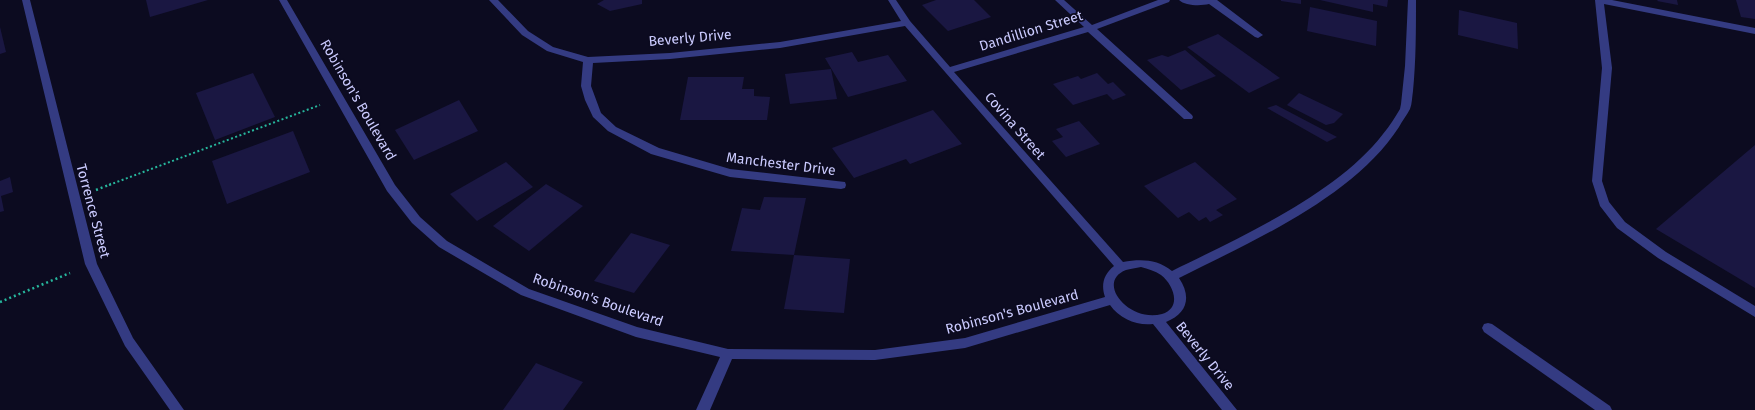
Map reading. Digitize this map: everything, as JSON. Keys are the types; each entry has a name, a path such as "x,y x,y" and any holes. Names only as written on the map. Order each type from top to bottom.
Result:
{"street":[{"name":"Torrence Street","path":"26,0 91,264 129,342 177,410"},
{"name":"Robinson's Boulevard","path":"283,0 391,188 416,220 443,244 525,292 636,332 728,354 875,355 965,343 1112,300"},
{"name":"Beverly Drive","path":"493,0 525,33 531,37 550,49 588,60 670,56 780,45 907,23"},
{"name":"Covina Street","path":"892,0 907,23 948,71 1121,267"},
{"path":"1059,0 1188,117"},
{"name":"Dandillion Street","path":"948,71 1091,28 1166,0"},
{"path":"1183,0 1193,3 1212,1 1258,34"},
{"path":"1171,277 1292,213 1331,189 1356,169 1383,142 1405,108 1410,70 1412,0"},
{"path":"1755,31 1600,0 1607,68 1597,181 1604,203 1621,225 1632,234 1662,255 1755,312"},
{"name":"Manchester Drive","path":"588,60 586,86 590,100 597,115 612,129 655,151 730,173 841,185"},
{"path":"1141,263 1163,270 1171,277 1180,292 1181,300 1179,308 1166,318 1156,320 1139,319 1131,316 1123,312 1108,293 1109,278 1121,267 1130,264 1141,263"},
{"name":"Beverly Drive","path":"1156,320 1230,410"},
{"path":"1488,328 1605,410"},
{"path":"703,410 728,354"}],"path":[{"path":"74,199 339,98"},
{"path":"0,302 91,264"}],"building":[{"path":"146,0 208,0 150,17"},
{"path":"604,0 642,0 642,4 610,11 597,4"},
{"path":"936,0 974,0 991,17 948,31 922,5"},
{"path":"1301,0 1301,4 1281,1"},
{"path":"1320,0 1388,0 1387,7 1373,4 1373,12"},
{"path":"1677,0 1678,5 1657,1"},
{"path":"1736,0 1755,0 1755,19 1741,17"},
{"path":"1310,7 1377,21 1376,46 1307,31"},
{"path":"1459,10 1517,23 1518,49 1458,35"},
{"path":"0,27 6,52 0,54"},
{"path":"1218,34 1280,78 1249,93 1187,47"},
{"path":"1185,50 1216,76 1181,90 1147,60 1162,55 1168,57"},
{"path":"852,52 858,62 888,55 907,81 848,97 825,58"},
{"path":"831,69 837,99 790,104 785,74"},
{"path":"253,73 275,117 215,140 196,93"},
{"path":"1097,73 1108,84 1113,82 1126,95 1113,100 1107,94 1073,105 1053,84 1078,76 1081,79"},
{"path":"688,77 744,77 742,89 754,89 754,96 770,97 767,120 680,120"},
{"path":"1299,93 1343,114 1334,123 1326,125 1287,105"},
{"path":"459,100 478,131 414,160 395,130"},
{"path":"1276,105 1337,137 1327,142 1267,108"},
{"path":"933,110 962,144 910,164 906,159 854,178 832,148"},
{"path":"1079,121 1100,144 1066,157 1052,141 1063,137 1056,129"},
{"path":"293,131 310,172 227,204 212,161"},
{"path":"1755,145 1755,288 1656,229"},
{"path":"506,162 533,187 477,221 450,194"},
{"path":"1195,162 1237,199 1216,210 1223,215 1210,222 1206,217 1199,221 1189,212 1178,218 1144,186"},
{"path":"10,177 13,192 1,196 4,211 0,212 0,181"},
{"path":"546,184 583,206 529,251 493,226"},
{"path":"764,197 806,198 794,255 731,251 742,208 760,210"},
{"path":"631,233 670,245 634,293 594,281"},
{"path":"794,255 850,259 844,313 784,309"},
{"path":"536,363 583,382 563,410 503,410"}]}
